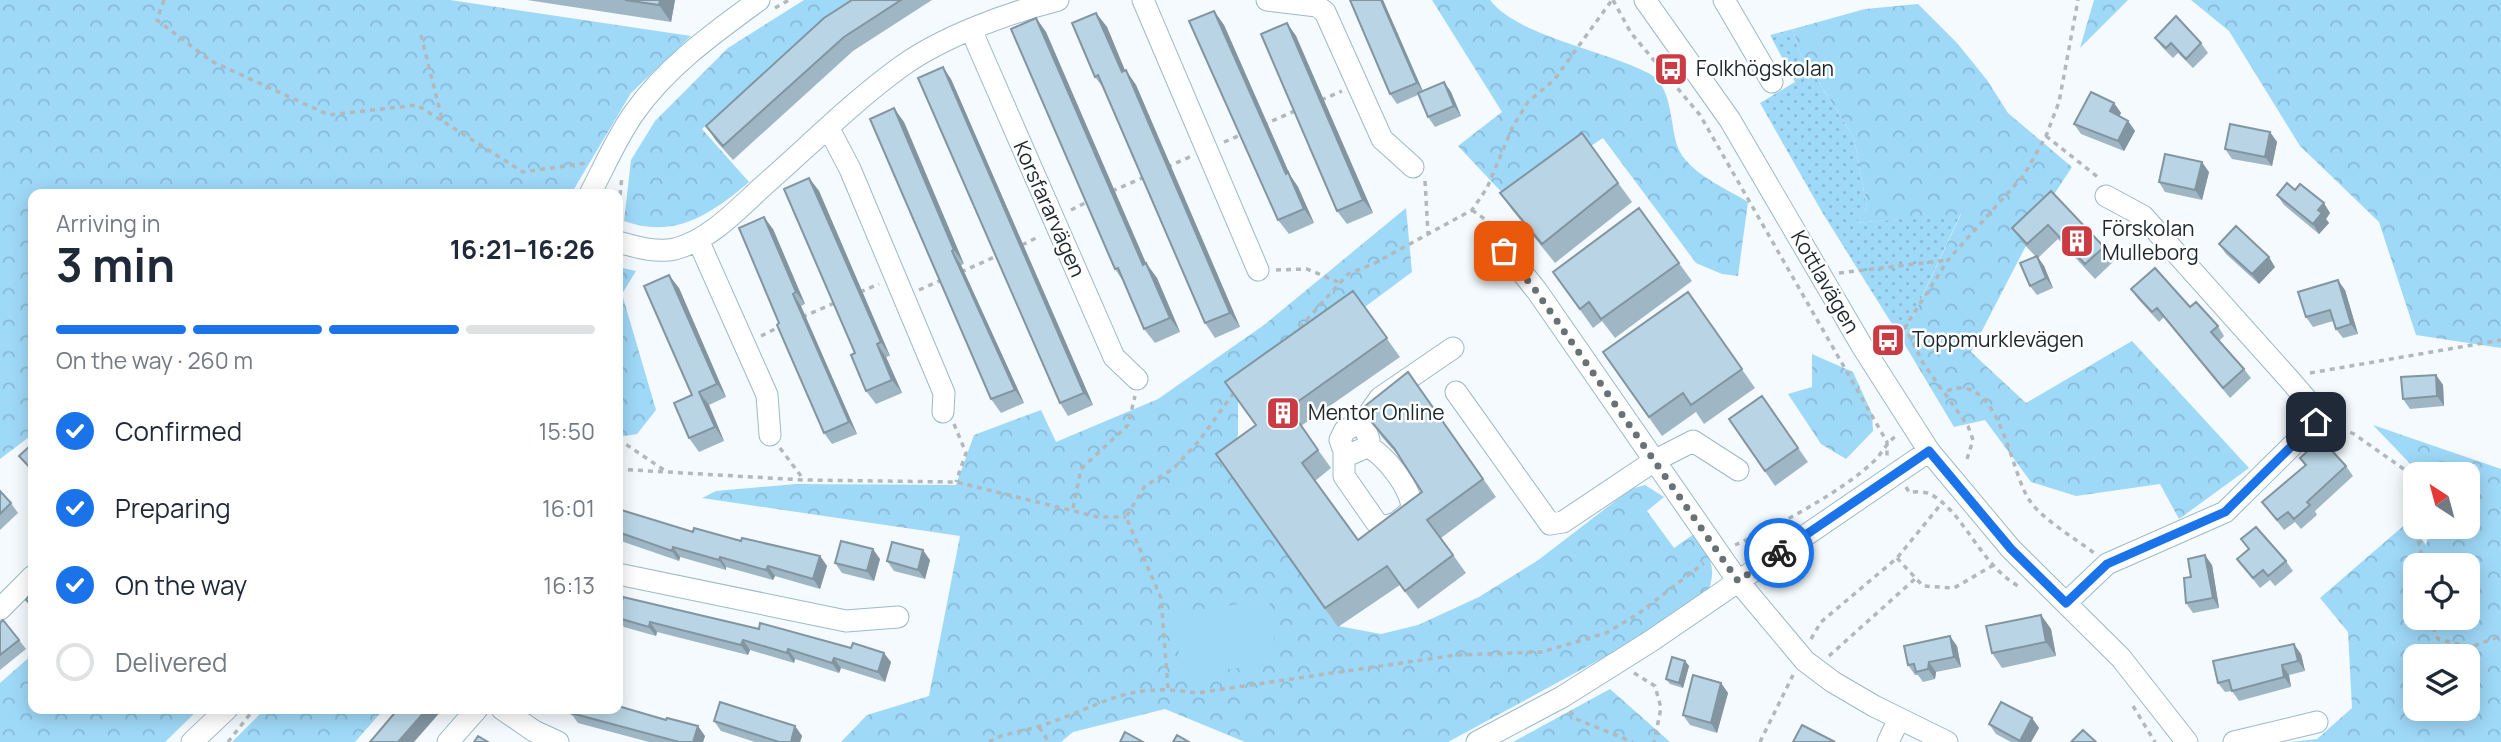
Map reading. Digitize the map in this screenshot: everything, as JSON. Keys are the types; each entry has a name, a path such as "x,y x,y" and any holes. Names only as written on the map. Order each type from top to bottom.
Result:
{"street":[{"path":"623,243 660,251 698,240 726,219 860,99 904,65 1018,11 1058,0"},
{"path":"1143,0 1258,270"},
{"path":"1266,0 1317,6 1325,12 1382,139 1413,167"},
{"name":"Kottlavägen","path":"1644,0 1730,120 1862,346 1929,451 2011,549 2121,658 2187,742"},
{"path":"1724,0 1772,82"},
{"path":"593,189 633,114 662,79 708,38 766,5"},
{"name":"Korsfararvägen","path":"972,32 1114,358 1137,379"},
{"path":"829,129 850,169 944,393 943,412"},
{"path":"2066,603 2107,564 2225,512 2316,422 2307,400 2290,379 2143,216 2106,196"},
{"path":"698,240 746,342 767,395 770,435"},
{"path":"1504,251 1536,291 1738,581 1816,670 1899,719 1947,742"},
{"path":"1344,451 1351,454 1367,447 1378,450 1412,496 1411,511 1396,523 1383,527 1376,522 1344,476 1344,451 1340,440 1345,429 1363,422 1380,398 1453,348"},
{"path":"1456,392 1550,524 1563,522 1654,461 1693,441 1738,470"},
{"path":"1363,422 1369,440 1367,447"},
{"path":"1477,742 1562,698 1929,451"},
{"path":"623,575 846,621 898,617"},
{"path":"0,610 28,581"},
{"path":"192,742 222,714"},
{"path":"448,742 473,714"},
{"path":"509,714 534,731 558,742"},
{"path":"1888,742 1899,719"},
{"path":"2234,742 2317,722"}],"path":[{"path":"164,0 157,20 211,61 329,115 417,105 523,172 585,163 622,173 620,189"},
{"path":"766,5 789,0"},
{"path":"1286,339 1338,282 1472,210 1488,188 1513,126 1528,102 1554,80 1613,0 1631,33 1700,115 1887,442 1886,455 1909,492 1928,492 1942,503 1992,565"},
{"path":"1862,346 1905,327 1948,260 2024,174 2046,136 2059,102 2078,0"},
{"path":"421,35 443,121"},
{"path":"1319,101 1357,84"},
{"path":"1256,128 1307,106"},
{"path":"1104,195 1243,134"},
{"path":"2046,136 2097,174 2106,196"},
{"path":"1413,167 1425,177 1428,234"},
{"path":"1019,246 1091,201"},
{"path":"1472,210 1493,225 1504,251"},
{"path":"905,297 1006,251"},
{"path":"1821,275 1948,260"},
{"path":"1258,270 1307,269 1338,282"},
{"path":"858,293 895,277"},
{"path":"796,320 846,299"},
{"path":"746,342 783,326"},
{"path":"1905,327 1923,363 1947,391 1968,426 1973,440 1966,459"},
{"path":"2290,379 2327,369 2501,340"},
{"path":"1073,508 1081,469 1128,425 1137,379"},
{"path":"1947,391 1955,388 1968,390 1989,404 2001,424 2013,468 2030,502 2107,564"},
{"path":"1126,517 1145,486 1173,469 1199,441 1237,390"},
{"path":"943,412 957,428 966,453 956,482"},
{"path":"2316,422 2333,425 2354,434 2403,469"},
{"path":"989,742 1004,734 1039,727 1132,690 1168,688 1196,693 1456,655 1542,652 1606,633 1638,614 1719,552 1764,533 1843,484 1874,462 1887,442 1913,425"},
{"path":"770,435 804,480"},
{"path":"623,442 667,472"},
{"path":"623,470 804,480 956,482 1073,508 1098,517 1126,517"},
{"path":"1808,643 1821,622 1897,558 1942,503"},
{"path":"1126,517 1161,598 1168,688"},
{"path":"1897,558 1923,586 1954,588 1992,565 2011,549"},
{"path":"1816,670 1916,578"},
{"path":"2434,630 2438,639 2471,647 2501,636"},
{"path":"1630,670 1655,686 1661,708 1654,742"},
{"path":"1760,742 1794,673"},
{"path":"1562,698 1576,719 1633,742"},
{"path":"228,742 250,714"},
{"path":"1039,727 1049,742"}],"green space":[{"path":"0,0 450,0 691,36 631,93 574,189 28,189 28,438 0,459"},
{"path":"804,0 859,0 825,21 702,129 749,182 720,205 691,221 660,227 624,221 631,160 655,121 728,48"},
{"path":"1432,0 1490,0 1503,13 1521,24 1633,66 1658,81 1668,100 1680,152 1693,168 1748,202 1738,276 1722,274 1696,263 1603,138 1509,200 1458,146 1502,112"},
{"path":"2094,0 2128,0 2080,48"},
{"path":"2191,0 2501,0 2501,348 2416,335 2379,222 2300,146 2229,31"},
{"path":"1918,4 1957,43 1987,80 2008,113 2072,167 2047,205 1971,352 2026,403 2132,341 2249,468 2179,519 2160,484 2076,496 2031,482 1985,420 1954,427 1902,340 1961,214 1856,223 1867,208 1854,138 1799,51 1793,29 1865,9"},
{"path":"1793,29 1799,51 1854,138 1867,208 1857,223 1961,213 1902,340 1822,212 1760,103 1795,82 1770,35"},
{"path":"1406,208 1412,272 1238,401 1238,435 1229,473 1338,626 1381,634 1418,625 1479,597 1537,561 1631,489 1645,485 1664,497 1647,511 1674,548 1694,534 1708,555 1712,577 1707,594 1612,653 1448,742 1245,742 1165,709 1073,732 1061,742 841,742 867,715 929,696 960,536 702,498 716,491 796,484 956,485 974,435 1041,410 1056,442 1158,399 1264,325"},
{"path":"623,268 636,271 623,292"},
{"path":"623,297 656,410 637,434 623,436"},
{"path":"1812,354 1853,372 1872,414 1873,431 1846,459 1821,444 1788,394 1812,387"},
{"path":"2373,425 2501,469 2501,742 2291,742 2317,739 2352,708 2348,632 2320,598 2403,526 2403,539 2421,539 2426,545 2428,539 2480,539 2480,462 2408,462"},
{"path":"1269,600 1277,663 1182,675 1173,613"},
{"path":"28,658 28,714 194,714 165,742 0,742 0,683"},
{"path":"1610,689 1670,742 1513,742"},
{"path":"260,714 380,714 355,742 232,742"}],"building":[{"path":"625,0 660,0 659,5"},
{"path":"852,0 901,0 844,37 723,146 706,126 824,18"},
{"path":"1350,0 1381,0 1417,83 1390,94"},
{"path":"1214,11 1304,209 1278,220 1189,21"},
{"path":"1096,13 1122,72 1126,70 1230,313 1205,323 1098,75 1095,77 1072,23"},
{"path":"2176,16 2201,43 2186,59 2171,43 2166,48 2155,38"},
{"path":"1036,18 1143,265 1146,263 1170,318 1144,329 1118,268 1115,269 1011,29"},
{"path":"1287,23 1363,200 1337,211 1261,34"},
{"path":"943,67 1084,393 1060,403 918,78"},
{"path":"1444,82 1454,106 1428,117 1418,93"},
{"path":"2091,92 2114,103 2110,111 2128,121 2118,141 2074,124"},
{"path":"894,108 954,250 952,251 1015,390 991,399 870,119"},
{"path":"2230,124 2270,132 2265,157 2225,149"},
{"path":"1582,133 1618,183 1542,244 1500,193"},
{"path":"2165,154 2202,162 2195,190 2159,182"},
{"path":"809,178 881,342 877,344 892,380 866,391 851,355 855,353 784,189"},
{"path":"2287,183 2295,190 2300,184 2324,203 2318,210 2322,213 2313,224 2277,195"},
{"path":"2051,191 2104,247 2085,264 2048,225 2027,244 2012,228"},
{"path":"1639,208 1679,263 1601,319 1589,302 1580,309 1553,272"},
{"path":"764,217 796,292 793,294 849,422 824,433 739,228"},
{"path":"2236,226 2269,257 2252,274 2219,244"},
{"path":"2037,256 2046,278 2030,286 2020,263"},
{"path":"2155,268 2190,307 2196,302 2218,326 2211,332 2244,369 2223,388 2157,308 2152,312 2131,289"},
{"path":"669,275 717,384 699,392 715,427 689,438 674,403 692,395 644,286"},
{"path":"2338,280 2351,324 2336,329 2330,310 2306,317 2298,292"},
{"path":"1353,291 1387,338 1289,408 1318,450 1302,463 1358,540 1422,492 1394,448 1369,419 1365,406 1408,372 1483,479 1427,520 1453,555 1405,591 1387,566 1325,608 1216,454 1256,425 1225,382"},
{"path":"1688,292 1742,369 1691,405 1683,393 1649,417 1603,352"},
{"path":"2436,375 2437,396 2403,399 2401,377"},
{"path":"1762,396 1798,448 1765,471 1729,419"},
{"path":"2321,439 2346,466 2307,502 2310,505 2294,519 2288,512 2277,520 2262,502 2306,465 2300,458"},
{"path":"28,448 28,466 19,456"},
{"path":"0,491 11,503 0,514"},
{"path":"623,511 693,532 694,528 741,541 742,538 820,556 813,579 768,566 766,570 673,547 672,551 623,534"},
{"path":"2256,527 2286,561 2268,576 2263,570 2253,578 2237,559 2249,549 2241,539"},
{"path":"841,541 873,549 867,571 835,563"},
{"path":"892,542 923,550 918,570 887,561"},
{"path":"2205,555 2213,598 2186,603 2184,578 2191,577 2188,559"},
{"path":"623,597 759,629 760,623 851,648 853,643 884,653 878,672 834,658 832,663 788,649 787,653 743,640 741,645 650,622 649,627 623,619"},
{"path":"2041,615 2046,642 1992,653 1986,626"},
{"path":"3,620 19,640 0,655 0,623"},
{"path":"1950,636 1954,657 1929,662 1928,669 1916,672 1914,664 1908,665 1904,646"},
{"path":"2294,644 2298,661 2282,665 2284,677 2232,691 2229,680 2218,683 2213,661"},
{"path":"1672,657 1685,661 1679,683 1666,679"},
{"path":"1693,675 1721,683 1711,723 1683,715"},
{"path":"720,702 795,726 791,742 779,742 714,721"},
{"path":"2001,702 2032,718 2020,741 1989,724"},
{"path":"623,707 698,726 693,742 679,742 575,714 623,714"},
{"path":"394,714 423,714 398,742 370,742"},
{"path":"1802,725 1835,742 1793,742"},
{"path":"2083,730 2096,742 2071,742"},
{"path":"1125,732 1143,742 1120,742"},
{"path":"1177,735 1189,742 1173,742"},
{"path":"478,736 488,742 474,742"}],"way so far":[{"path":"1504,251 1536,291 1738,581 1779,553"}],"place":[{"name":"Folkhögskolan","path":"1671,69"},
{"name":"Förskolan Mulleborg","path":"2077,241"},
{"name":"Toppmurklevägen","path":"1888,340"},
{"name":"Mentor Online","path":"1283,413"}],"route":[{"path":"1779,553 1929,451 2011,549 2066,603 2107,564 2225,512 2316,422"}]}
